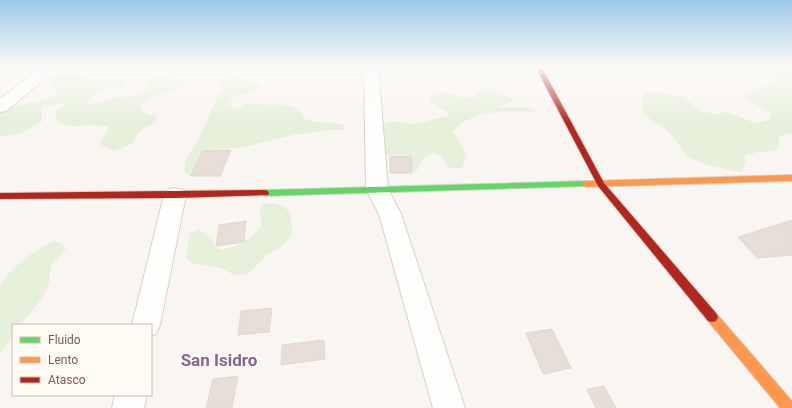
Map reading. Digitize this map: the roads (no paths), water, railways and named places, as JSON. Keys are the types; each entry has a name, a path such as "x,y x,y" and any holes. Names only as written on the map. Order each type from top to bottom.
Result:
{"street":[{"path":"0,107 28,85"},
{"path":"372,85 377,189 390,214 449,408"},
{"path":"548,85 601,184 789,408"},
{"path":"0,196 175,195 792,178"},
{"path":"146,324 175,195"},
{"path":"128,408 131,396"}],"district":[{"name":"San Isidro","path":"219,360"}]}
